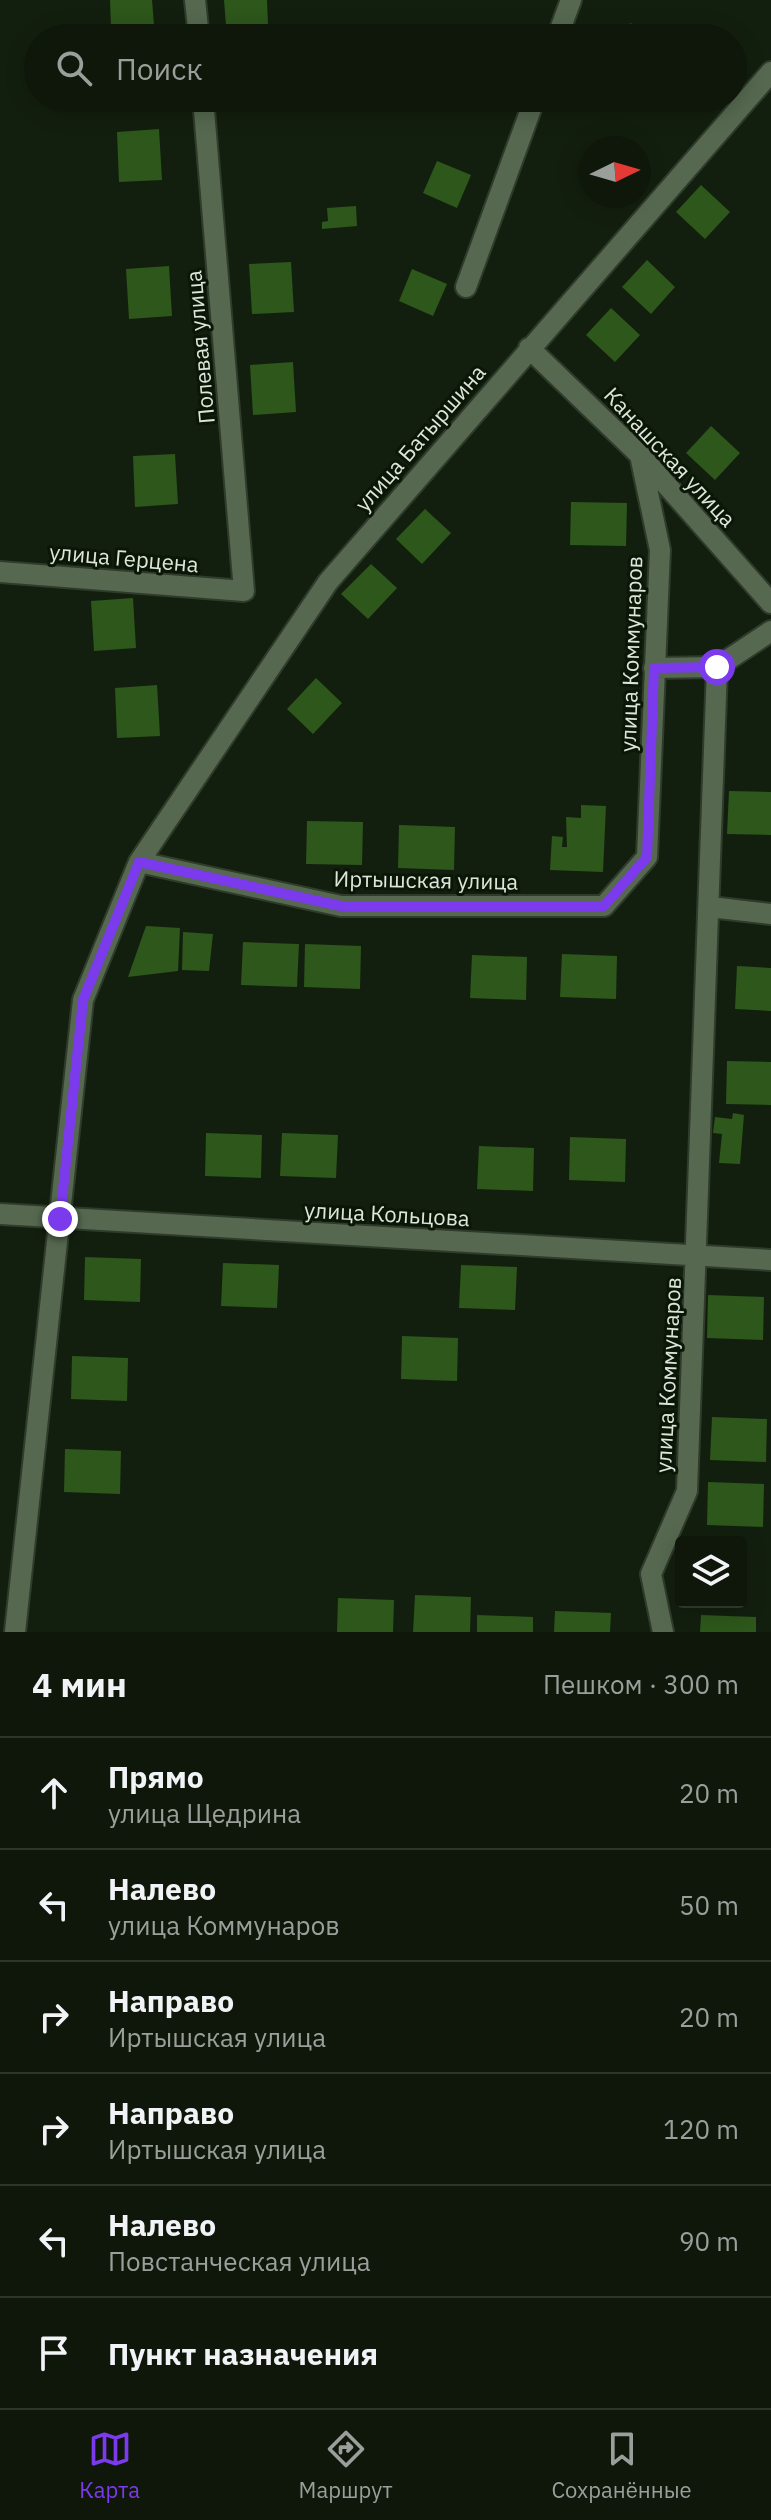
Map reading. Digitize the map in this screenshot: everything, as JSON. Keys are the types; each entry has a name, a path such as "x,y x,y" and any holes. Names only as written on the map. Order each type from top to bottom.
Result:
{"street":[{"path":"195,0 198,24"},
{"path":"562,24 571,0"},
{"name":"улица Батыршина","path":"747,99 771,72"},
{"name":"Полевая улица","path":"204,112 244,591"},
{"path":"466,287 530,112"},
{"name":"улица Батыршина","path":"15,1632 83,1000 139,862 328,582 736,112"},
{"name":"Канашская улица","path":"529,348 640,455 771,603"},
{"name":"улица Коммунаров","path":"640,455 660,550 647,857"},
{"name":"улица Герцена","path":"0,572 244,591"},
{"path":"654,668 717,667 771,631"},
{"name":"улица Коммунаров","path":"663,1632 651,1574 687,1491 717,667"},
{"name":"Иртышская улица","path":"139,862 341,906 604,906 647,857"},
{"path":"710,907 771,914"},
{"name":"улица Кольцова","path":"0,1214 771,1260"}],"building":[{"path":"110,0 152,0 154,24 111,24"},
{"path":"224,0 267,0 268,24 226,24"},
{"path":"159,129 162,180 119,182 117,132"},
{"path":"437,161 471,175 457,208 423,193"},
{"path":"701,185 730,212 705,239 676,212"},
{"path":"356,206 357,226 322,229 322,222 328,221 327,208"},
{"path":"647,260 675,287 651,314 622,287"},
{"path":"291,262 294,312 252,314 249,264"},
{"path":"169,266 172,316 129,319 126,269"},
{"path":"412,269 447,284 433,316 399,301"},
{"path":"611,308 640,335 615,362 586,335"},
{"path":"293,362 296,412 253,415 250,365"},
{"path":"711,426 740,453 715,480 686,453"},
{"path":"175,454 178,504 135,507 133,456"},
{"path":"571,502 627,503 626,546 570,545"},
{"path":"425,509 451,533 422,564 396,539"},
{"path":"371,564 397,588 368,619 341,594"},
{"path":"133,598 136,648 94,651 91,601"},
{"path":"316,678 342,703 313,734 287,709"},
{"path":"157,685 160,736 117,738 115,688"},
{"path":"729,791 771,792 771,835 727,834"},
{"path":"581,805 606,806 603,872 550,870 552,836 563,837 562,847 567,847 566,817 581,818"},
{"path":"307,821 363,822 362,865 306,864"},
{"path":"399,825 455,827 454,870 398,868"},
{"path":"146,926 180,928 178,971 128,977"},
{"path":"183,932 213,934 209,971 182,970"},
{"path":"243,942 299,944 297,987 241,985"},
{"path":"305,944 361,946 360,989 304,987"},
{"path":"562,954 617,956 616,999 560,997"},
{"path":"472,955 527,957 526,1000 470,998"},
{"path":"737,966 771,968 771,1011 735,1009"},
{"path":"727,1061 771,1062 771,1105 726,1104"},
{"path":"733,1113 744,1115 740,1164 719,1163 722,1134 713,1133 715,1117 732,1119"},
{"path":"206,1133 262,1135 261,1178 205,1176"},
{"path":"282,1133 338,1135 336,1178 280,1176"},
{"path":"570,1137 626,1139 625,1182 569,1180"},
{"path":"479,1146 534,1148 533,1191 477,1189"},
{"path":"85,1257 141,1259 140,1302 84,1300"},
{"path":"223,1263 279,1265 277,1308 221,1306"},
{"path":"461,1265 517,1267 515,1310 459,1308"},
{"path":"708,1295 764,1297 763,1340 707,1338"},
{"path":"402,1336 458,1338 457,1381 401,1379"},
{"path":"72,1356 128,1358 127,1401 71,1399"},
{"path":"712,1417 767,1419 766,1462 710,1460"},
{"path":"65,1449 121,1451 120,1494 64,1492"},
{"path":"708,1482 764,1484 763,1527 707,1525"},
{"path":"415,1595 471,1597 470,1632 413,1632"},
{"path":"338,1598 394,1600 393,1632 337,1632"},
{"path":"555,1611 611,1613 610,1632 554,1632"},
{"path":"477,1615 533,1617 533,1632 477,1632"},
{"path":"701,1615 756,1617 756,1632 700,1632"}],"route":[{"path":"60,1219 83,1000 139,862 341,906 604,906 647,857 654,668 717,667"}]}
